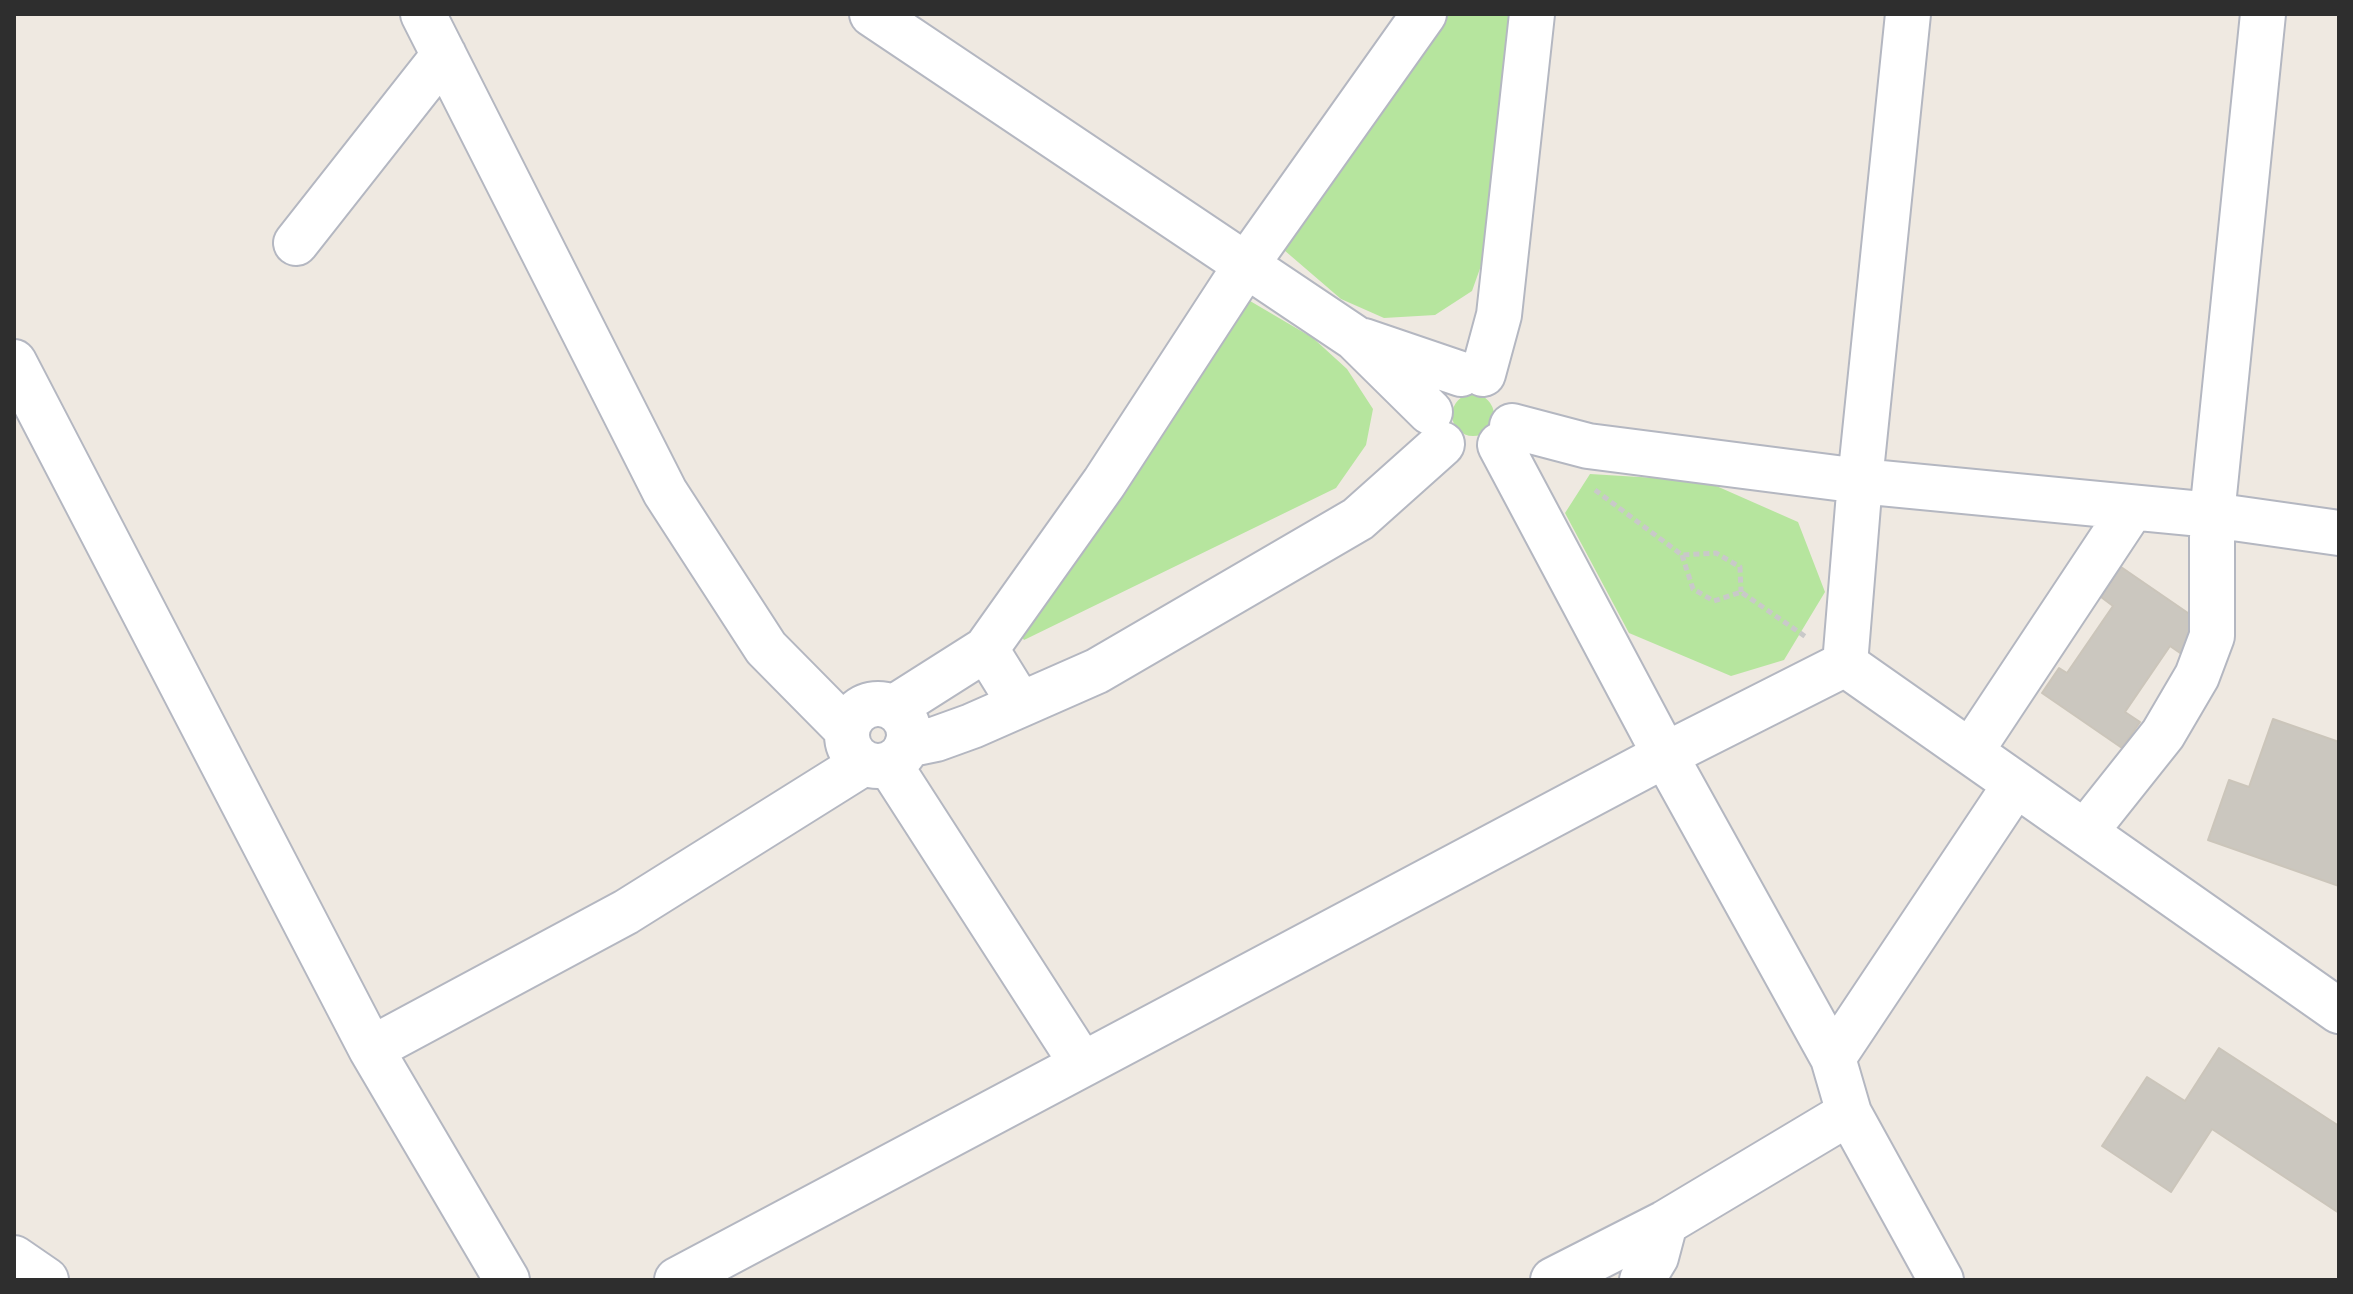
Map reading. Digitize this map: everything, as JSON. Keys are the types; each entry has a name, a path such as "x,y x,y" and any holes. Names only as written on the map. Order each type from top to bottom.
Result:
{"street":[{"path":"423,14 665,492 766,648 880,742 1082,1064"},
{"path":"872,14 1355,338 1455,453 1470,456 1486,454 1506,436 1513,410 1508,394 1498,381 1355,338"},
{"path":"371,1049 626,912 880,742 986,649 1104,483 1246,265 1424,14"},
{"path":"880,742 936,739 1097,671 1358,519 1436,428 1434,395 1446,382 1472,374 1499,315 1532,14"},
{"path":"1845,664 1860,481 1908,14"},
{"path":"2085,832 2163,734 2197,676 2212,636 2212,515 2263,14"},
{"path":"296,243 444,55"},
{"path":"14,362 371,1049 507,1280"},
{"path":"1506,436 1860,481 2212,515 2339,533"},
{"path":"1506,436 1665,755 1833,1058 1849,1113 1927,1270"},
{"path":"1971,751 2132,508"},
{"path":"986,649 1020,704"},
{"path":"677,1280 1665,755 1845,664"},
{"path":"1845,664 2339,1011"},
{"path":"1833,1058 2015,785"},
{"path":"1553,1280 1665,1223 1849,1113"},
{"path":"1642,1280 1656,1257 1665,1223"},
{"path":"14,1258 46,1280"}],"path":[{"path":"1585,482 1682,555 1693,589 1714,601 1741,592"},
{"path":"1682,555 1716,553 1740,567 1741,592"},
{"path":"1741,592 1845,664"}],"green space":[{"path":"1447,14 1517,14 1488,246 1472,291 1435,315 1384,318 1341,299 1284,250"},
{"path":"1245,298 1313,338 1347,369 1373,409 1366,445 1336,488 1024,640 1016,630"},
{"path":"1473,394 1488,400 1494,415 1488,430 1473,436 1458,430 1452,415 1458,400"},
{"path":"1590,474 1705,481 1798,522 1825,592 1784,660 1731,676 1629,633 1565,513"}],"building":[{"path":"2121,567 2204,624 2183,655 2170,646 2125,712 2140,722 2122,748 2042,693 2059,668 2067,673 2113,606 2101,597"},
{"path":"2273,719 2339,742 2339,886 2208,840 2229,780 2249,787"},
{"path":"2219,1048 2339,1126 2339,1213 2212,1129 2171,1192 2102,1146 2147,1077 2185,1101"}]}
